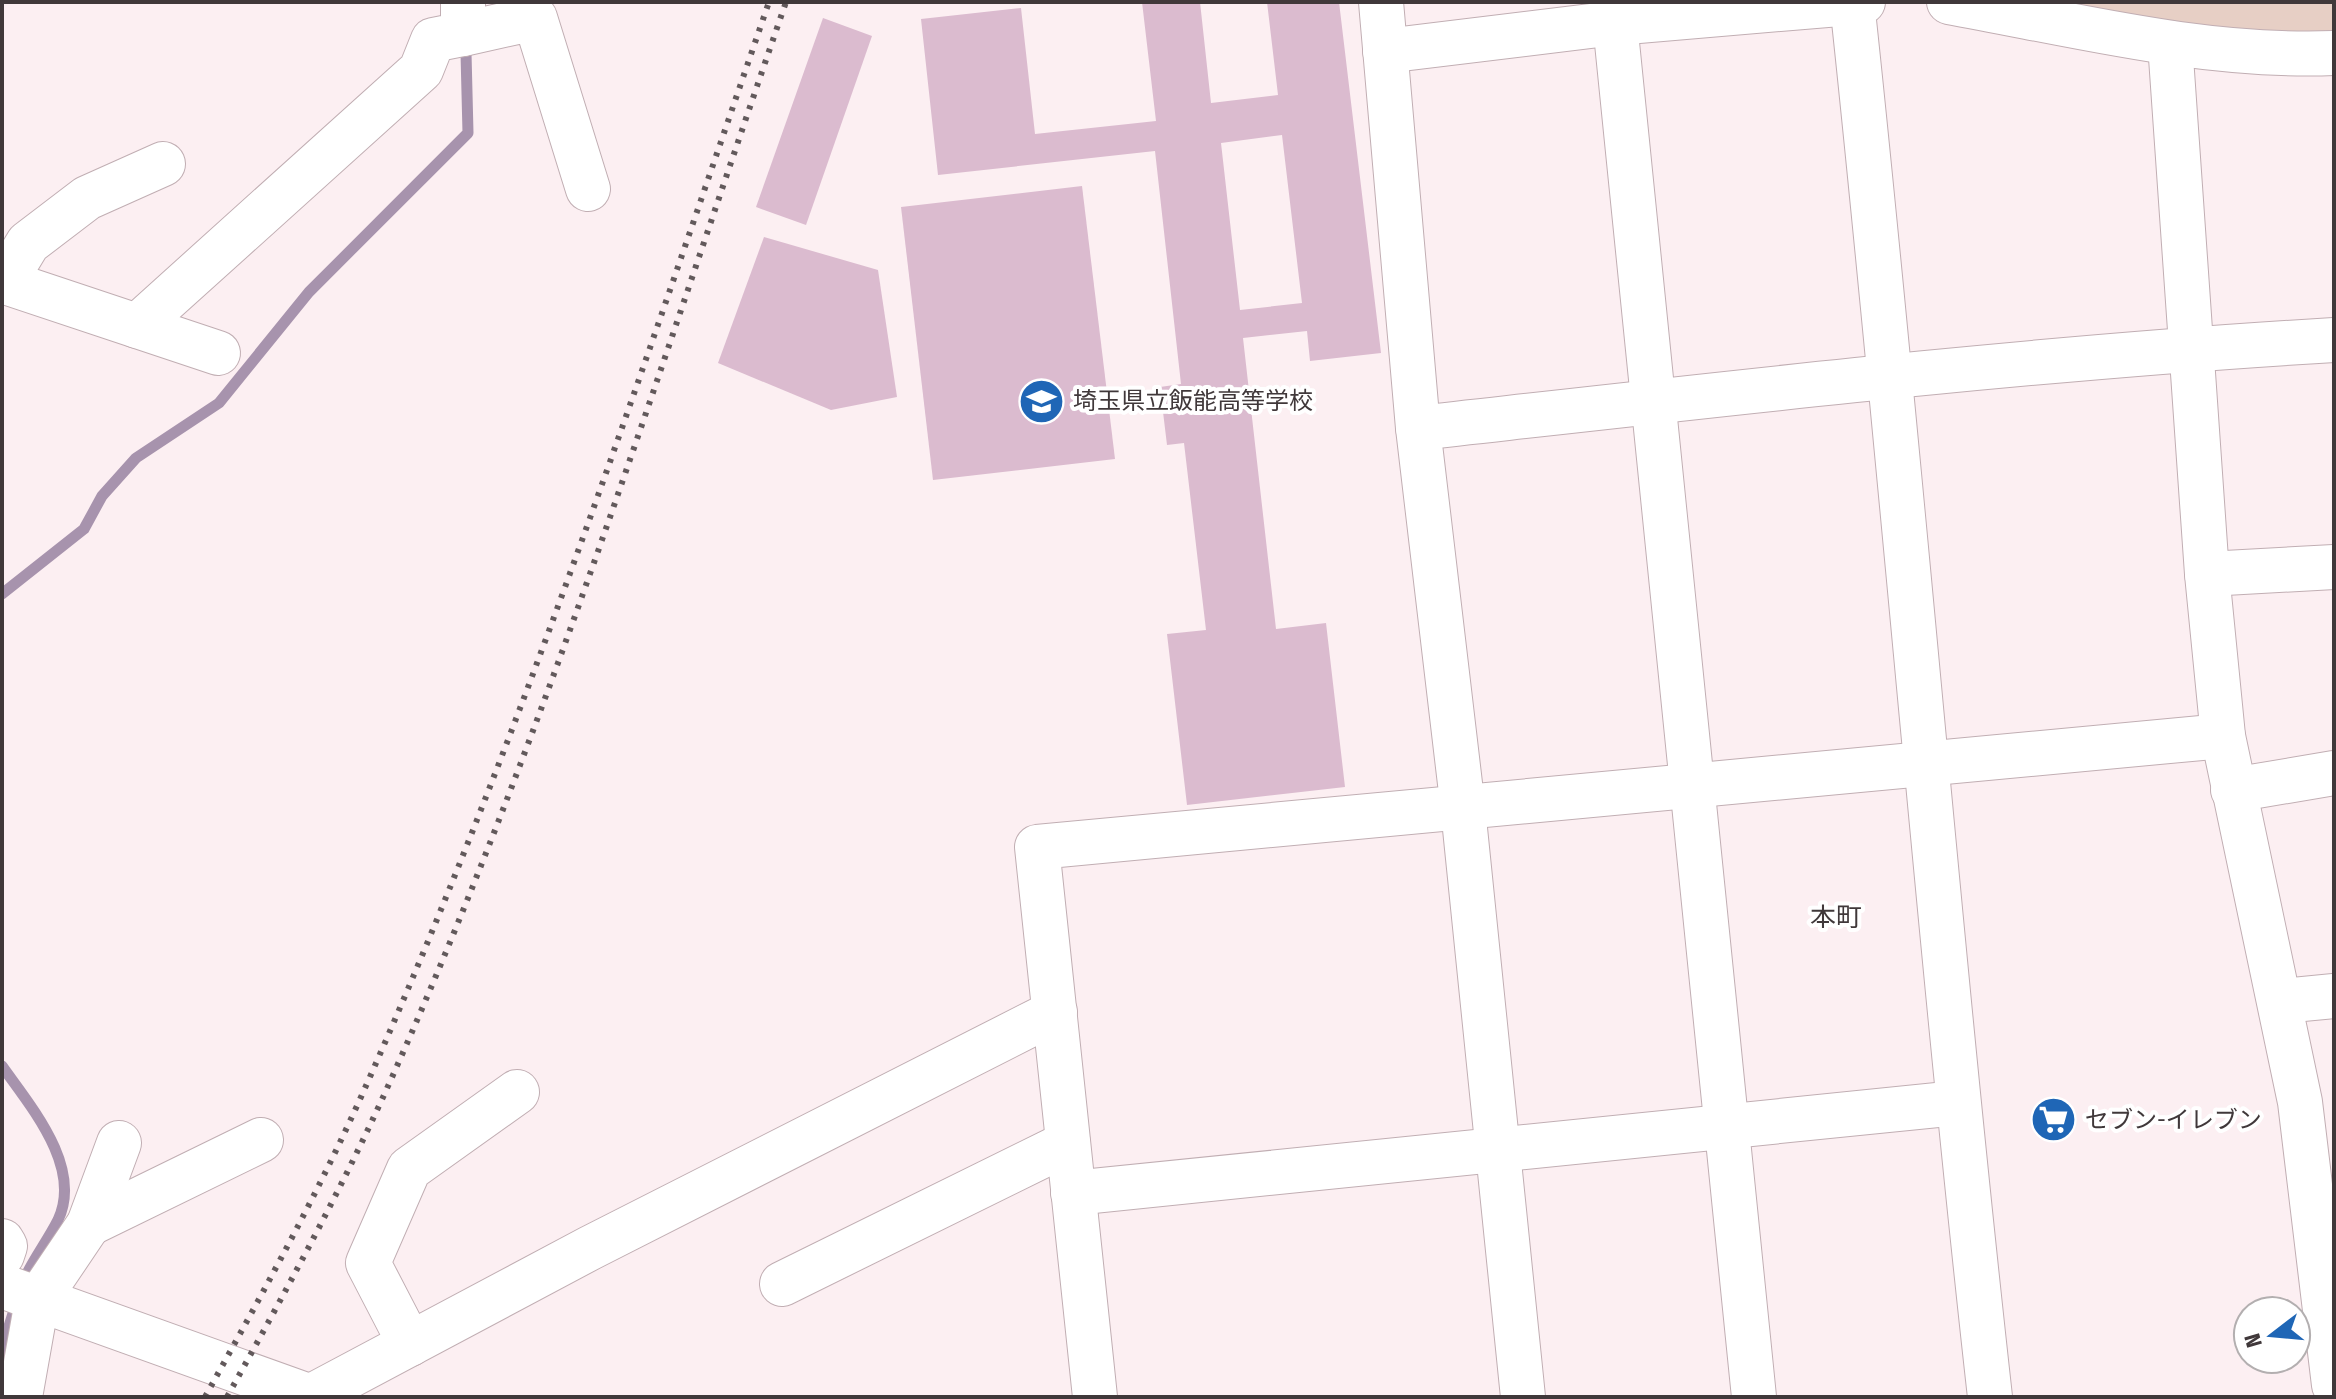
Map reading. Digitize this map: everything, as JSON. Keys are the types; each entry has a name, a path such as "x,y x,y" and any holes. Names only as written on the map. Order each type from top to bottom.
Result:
{"street":[{"path":"1381,2 1418,428 1463,809 1495,1148 1523,1397"},
{"path":"1385,51 1615,23 1856,2 1924,765 1990,1397"},
{"path":"1949,2 2170,43 2272,55 2334,53"},
{"path":"137,326 421,70 433,40 463,18 535,18 588,189"},
{"path":"1615,23 1754,1397"},
{"path":"2170,43 2207,574 2223,736 2282,1001 2317,1101 2334,1385"},
{"path":"163,164 87,198 28,243 3,281 218,353"},
{"path":"1418,428 1891,376 2193,349 2334,340"},
{"path":"2207,574 2334,567"},
{"path":"1095,1397 1037,847 2223,736"},
{"path":"2233,790 2334,773"},
{"path":"2282,1001 2334,996"},
{"path":"14,1285 311,1397 590,1248 1055,1012"},
{"path":"410,1344 368,1263 409,1169 517,1092"},
{"path":"1073,1193 1957,1103"},
{"path":"14,1285 89,1224 261,1140"},
{"path":"89,1224 119,1143"},
{"path":"782,1284 1068,1143"},
{"path":"2,1241 14,1285 20,1397"}],"shaded area":[{"path":"2042,2 2334,2 2334,45"}],"building":[{"path":"1142,2 1200,2 1211,103 1278,95 1267,2 1339,2 1381,353 1310,361 1307,331 1243,338 1276,629 1326,623 1345,787 1187,805 1167,634 1206,630 1184,443 1167,445 1160,387 1181,384 1155,151 938,175 921,19 1021,8 1035,134 1156,121","holes":["1282,135 1302,303 1240,310 1221,143"]},
{"path":"823,18 872,36 806,225 756,207"},
{"path":"1082,186 1115,459 933,480 901,207"},
{"path":"764,237 878,270 897,397 831,410 718,363"}],"waterway":[{"path":"2,594 84,529 102,496 136,458 219,403 309,292 468,133 466,53"},
{"path":"2,1066 50,1138 64,1179 64,1200 58,1220 22,1284"},
{"path":"9,1361 4,1342 16,1304"}],"railway":[{"path":"205,1397 347,1128 477,821 579,550 769,2"},
{"path":"227,1397 366,1133 442,961 548,690 786,2"}],"place":[{"name":"埼玉県立飯能高等学校","path":"1042,401"},
{"name":"セブン-イレブン","path":"2054,1120"}],"district":[{"name":"本町","path":"1836,917"}]}
